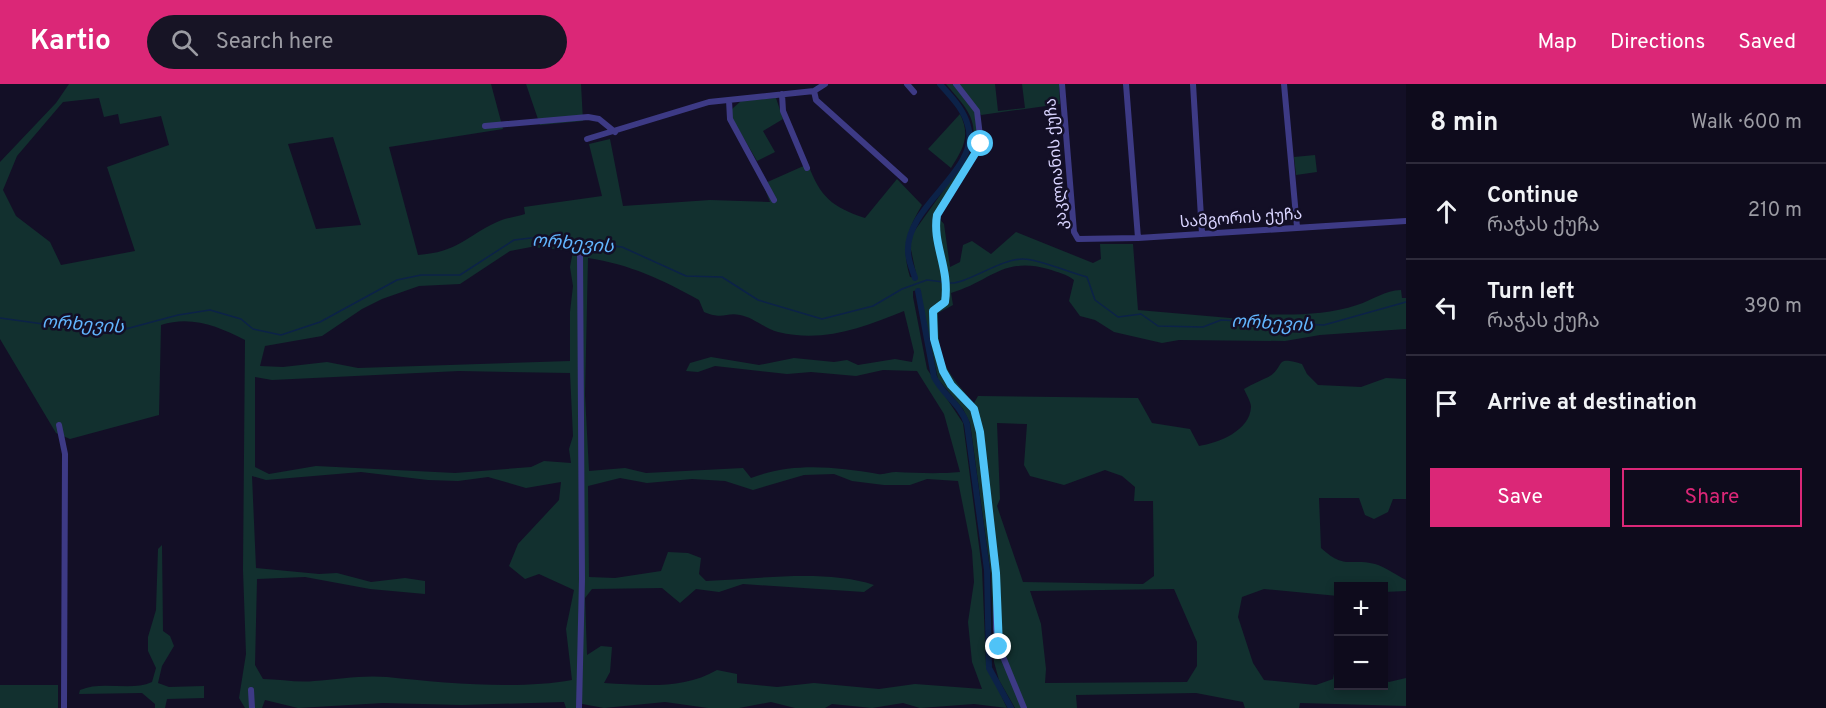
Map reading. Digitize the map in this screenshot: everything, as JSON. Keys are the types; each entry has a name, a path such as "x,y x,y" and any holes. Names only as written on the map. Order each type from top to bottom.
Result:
{"street":[{"path":"587,139 615,132 690,106 814,91 825,84"},
{"path":"907,84 914,92"},
{"path":"956,84 978,111 981,144 937,215 937,235 946,286 945,302 933,311 934,339 943,371 951,385 974,409 980,432 996,573 997,638 1024,708"},
{"name":"კაკლიანის ქუჩა","path":"1062,84 1074,232 1078,239"},
{"path":"1126,84 1138,238"},
{"path":"1193,84 1202,234"},
{"path":"1284,84 1297,227"},
{"path":"814,91 816,100 905,180"},
{"path":"782,94 783,111 807,168"},
{"path":"729,100 730,119 774,200"},
{"path":"485,126 588,117 599,118 615,132"},
{"name":"სამგორის ქუჩა","path":"1078,239 1138,238 1406,221"},
{"path":"579,708 582,579 580,253"},
{"path":"59,425 65,453 64,708"},
{"path":"251,690 252,708"}],"green space":[{"path":"69,84 491,84 503,129 389,147 418,255 443,251 461,243 503,219 525,214 524,207 602,196 589,144 610,139 623,206 710,200 770,202 763,184 808,164 817,185 829,199 844,210 865,218 897,179 922,205 909,231 906,248 910,277 917,278 910,245 913,233 971,152 974,131 972,122 965,107 946,84 953,84 975,112 979,139 935,214 944,224 950,267 960,262 963,245 972,241 991,254 1016,232 1093,263 1101,259 1100,244 1133,244 1138,310 1253,320 1254,314 1319,313 1344,309 1401,290 1402,298 1406,298 1406,329 1320,335 1285,341 1179,340 1162,343 1114,332 1095,320 1080,316 1069,301 1074,280 1062,273 1033,266 1008,268 951,293 953,305 938,313 939,342 944,362 955,381 974,403 978,396 1138,398 1152,423 1190,429 1199,446 1224,439 1245,423 1251,407 1244,389 1270,376 1284,361 1302,364 1307,374 1318,385 1361,387 1386,378 1406,379 1406,499 1393,499 1388,512 1374,519 1365,515 1359,498 1319,498 1321,548 1342,561 1366,562 1383,567 1406,580 1406,591 1388,592 1388,582 1334,582 1334,596 1264,589 1242,597 1238,617 1253,663 1264,680 1316,685 1333,679 1334,674 1334,690 1388,690 1388,682 1406,678 1406,706 1300,703 1299,708 1245,708 1243,702 1196,693 1076,695 1077,708 1015,708 999,680 994,662 991,576 970,423 963,409 938,379 919,290 913,291 913,297 927,369 963,423 982,569 986,664 1007,708 974,704 920,708 903,703 872,708 832,704 825,708 795,708 771,702 739,708 708,708 665,702 604,708 577,703 577,708 566,708 564,702 462,705 383,703 298,708 265,700 262,708 245,708 239,698 246,654 243,570 245,340 214,326 194,322 172,322 161,325 159,415 70,439 56,433 0,339 0,162 56,103","holes":["99,98 104,117 118,114 120,124 161,116 169,145 107,167 135,251 61,265 50,242 16,216 3,190 17,156 63,102","333,137 361,225 316,229 288,144","531,247 573,251 570,267 573,286 570,312 570,361 358,368 327,362 283,367 260,366 265,346 322,336 362,309 419,286 460,284 510,251","588,258 618,264 659,280 699,300 704,312 720,316 735,314 745,316 778,332 795,335 827,335 842,332 904,311 914,352 912,362 895,359 858,365 847,360 834,362 794,358 759,365 711,357 690,363 686,371 698,372 715,366 787,374 811,372 856,376 883,370 917,371 944,414 960,472 880,474 814,467 783,470 751,478 743,468 646,473 625,468 589,471 585,395","459,371 570,373 573,436 569,449 571,463 544,461 531,467 455,473 316,466 269,474 255,467 255,377 272,380","997,423 1027,424 1024,465 1030,476 1064,485 1105,470 1122,476 1135,487 1134,501 1153,501 1154,576 1143,584 1023,582 997,506 1000,499","361,472 428,480 458,481 488,477 526,488 561,482 559,500 518,544 509,566 525,579 539,574 574,590 566,629 572,680 504,685 378,677 308,681 263,679 255,665 257,579 305,577 370,589 425,594 425,581 405,578 371,582 337,573 319,574 256,568 252,476 266,480","834,474 852,481 884,485 910,485 927,479 958,481 972,551 974,582 968,622 972,662 982,689 915,684 879,689 814,683 777,687 737,683 737,674 717,670 690,681 662,685 604,683 610,672 612,647 601,646 587,655 585,598 592,589 662,588 680,603 696,589 719,592 743,584 864,592 874,585 835,577 813,576 706,581 699,574 701,558 688,553 668,552 661,571 615,578 589,577 588,486 620,478 647,483 692,479 725,481 753,490 804,475","1174,589 1197,642 1197,666 1187,682 1045,683 1046,669 1041,624 1030,591"]},
{"path":"526,84 581,84 583,121 540,125"},
{"path":"959,84 995,84 998,111 1025,108 1022,84 1059,84 1060,104 981,115"},
{"path":"776,98 783,119 763,131 775,152 757,161 732,118 732,109 741,101"},
{"path":"960,114 965,129 964,142 951,168 928,149"},
{"path":"1315,155 1317,172 1296,175 1294,157"},
{"path":"162,545 163,631 170,636 174,646 162,666 158,683 169,687 204,686 204,698 167,699 165,708 155,708 155,704 142,693 79,694 80,690 89,687 135,686 152,682 156,668 148,651 148,637 156,610 158,549"},
{"path":"0,685 58,685 58,708 0,708"}],"waterway":[{"path":"915,278 908,254 911,234 918,218 964,158 969,142 968,126 963,114 940,84"},
{"name":"ორხევის","path":"0,318 65,327 122,330 178,315 210,310 241,319 253,329 281,335 320,322 397,280 421,275 460,275 514,240 539,237 622,247 686,276 722,277 758,300 822,319 873,306 902,289 927,280 944,282"},
{"name":"ორხევის","path":"949,283 965,280 1015,260 1030,260 1087,277 1095,300 1118,317 1141,314 1158,326 1203,327 1221,320 1324,325 1406,302"},
{"path":"918,291 934,377 961,411 967,424 987,570 989,668 1011,708"}],"route":[{"path":"981,144 937,215 935,225 946,271 946,290 945,302 934,309 932,315 934,339 943,371 951,385 968,400 974,409 980,432 996,573 996,629 999,647"}]}
